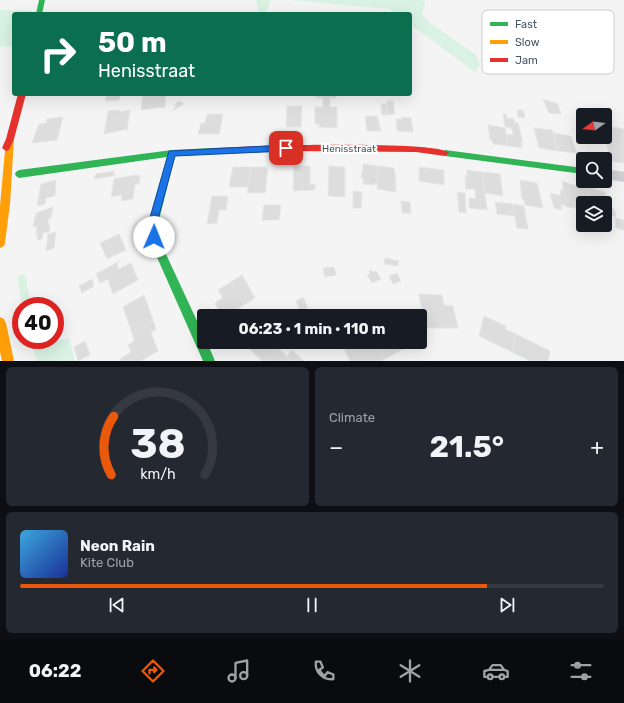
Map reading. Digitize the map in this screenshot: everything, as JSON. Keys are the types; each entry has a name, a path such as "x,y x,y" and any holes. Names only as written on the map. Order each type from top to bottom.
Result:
{"street":[{"path":"39,12 42,0"},
{"path":"0,162 10,139 21,96"},
{"path":"0,243 5,204 10,139"},
{"name":"Henisstraat","path":"19,174 172,153 286,148 416,149 576,170"},
{"path":"172,153 152,228 154,237 209,361"},
{"path":"612,175 624,177"},
{"path":"0,323 8,361"}],"green space":[{"path":"256,0 271,0 267,12 259,12"},
{"path":"289,0 422,0 426,2 422,14 430,23 475,54 480,65 475,72 412,25 412,12 394,12 390,9"},
{"path":"0,10 32,11 12,12 12,46 0,47"},
{"path":"25,274 29,297 20,297 17,276"},
{"path":"69,338 75,361 37,361 34,349 64,349 64,339"}],"building":[{"path":"106,96 120,96 119,100 105,101"},
{"path":"143,96 166,96 165,107 141,110"},
{"path":"316,96 336,96 336,98 330,98 330,107 337,107 337,128 319,127 319,124 315,124 315,107 323,107 323,98 316,98"},
{"path":"543,99 558,104 561,114 549,113"},
{"path":"179,101 184,104 174,110 173,109 177,106 174,105"},
{"path":"387,101 393,101 395,114 387,115"},
{"path":"381,104 386,104 387,115 382,115"},
{"path":"287,106 302,106 301,127 286,127"},
{"path":"120,110 120,112 130,110 127,131 127,129 104,134 108,111"},
{"path":"517,110 523,110 525,118 518,117"},
{"path":"207,114 223,114 219,134 198,134 201,123 205,123"},
{"path":"503,114 506,114 507,118 514,119 515,123 518,123 523,143 521,142 522,148 508,146 506,134 513,135 513,132 511,128 505,127"},
{"path":"365,116 377,116 381,131 367,131"},
{"path":"63,117 57,140 32,143 39,124 46,123 47,119"},
{"path":"402,117 411,118 413,132 397,131 396,119 402,119"},
{"path":"488,125 505,128 508,146 493,144 492,140 490,140"},
{"path":"612,127 624,129 624,163 612,161 612,152 609,152 607,144 612,144"},
{"path":"534,128 552,130 558,151 539,148"},
{"path":"553,133 571,136 576,153 558,151"},
{"path":"363,164 378,166 377,184 363,184 364,178 361,178"},
{"path":"294,166 310,166 310,185 315,184 315,190 293,191"},
{"path":"329,166 345,167 345,197 328,196"},
{"path":"378,166 394,168 396,192 377,189"},
{"path":"233,167 251,167 248,187 229,187"},
{"path":"251,167 268,167 265,193 247,193"},
{"path":"419,167 444,170 444,185 419,181"},
{"path":"467,170 482,172 487,210 469,208 469,198 476,199 475,189 466,189 465,176 467,176"},
{"path":"114,171 114,176 94,179 96,174"},
{"path":"482,172 500,174 503,196 485,193"},
{"path":"136,175 140,176 139,184 135,184 133,199 121,201 122,195 111,197 114,179"},
{"path":"56,180 55,196 46,198 45,204 37,206 41,184"},
{"path":"520,180 537,183 543,208 525,205 524,199 522,199"},
{"path":"562,181 576,186 576,188 587,188 588,196 576,196 576,208 561,204 562,210 554,208 550,193 561,196 560,190 563,191"},
{"path":"587,188 605,191 606,196 588,196"},
{"path":"353,191 362,192 361,208 353,208"},
{"path":"457,192 465,193 466,213 459,212"},
{"path":"212,196 228,196 226,210 219,210 217,223 207,224"},
{"path":"401,201 410,202 411,214 402,213"},
{"path":"495,202 513,204 515,216 497,214"},
{"path":"513,204 524,206 528,229 517,228"},
{"path":"264,205 281,205 279,220 262,220"},
{"path":"53,207 48,224 50,225 49,232 43,233 42,239 37,240 37,226 33,227 36,213"},
{"path":"612,208 614,209 616,217 612,216"},
{"path":"615,218 624,220 624,230 616,228"},
{"path":"56,232 54,248 46,251 48,234"},
{"path":"119,234 126,250 107,259 100,243"},
{"path":"385,258 399,261 398,266 384,264"},
{"path":"120,261 117,263 119,269 131,263 138,280 113,294 108,279 100,283 96,274"},
{"path":"334,267 336,275 325,277 323,268"},
{"path":"371,270 373,272 376,271 381,279 372,283 367,275 370,274 369,271"},
{"path":"397,273 401,281 393,284 389,276"},
{"path":"242,275 255,298 237,309 218,309 215,303 223,298 218,290"},
{"path":"92,279 94,286 82,293 79,286"},
{"path":"419,294 442,295 444,305 453,306 458,328 427,328 427,309 422,309"},
{"path":"144,295 153,320 132,333 123,307"},
{"path":"303,297 308,308 299,309 296,301"},
{"path":"484,316 506,326 505,329 516,334 512,352 479,336"},
{"path":"153,320 156,329 151,333 158,351 141,361 121,361 120,359 131,352 128,345 134,341 132,333"},
{"path":"516,334 550,351 548,361 528,361 512,352"},
{"path":"85,341 90,355 78,361 74,347"},
{"path":"249,349 279,349 269,361 262,361"},
{"path":"279,349 290,361 269,361"},
{"path":"344,349 380,349 385,359 381,361 350,361"},
{"path":"380,349 403,349 385,359"},
{"path":"292,350 304,361 290,361 286,357"}],"traffic: fast":[{"path":"39,12 42,0"},
{"path":"19,174 172,153 212,151"},
{"path":"172,153 152,228 153,237 209,361"},
{"path":"445,153 576,170"}],"traffic: slow":[{"path":"0,243 5,204 10,139"},
{"path":"0,323 8,361"}],"traffic: jam":[{"path":"6,148 10,139 21,96"},
{"path":"212,151 286,148 416,149 445,153"}],"route":[{"path":"154,237 152,228 172,153 286,148"}]}
